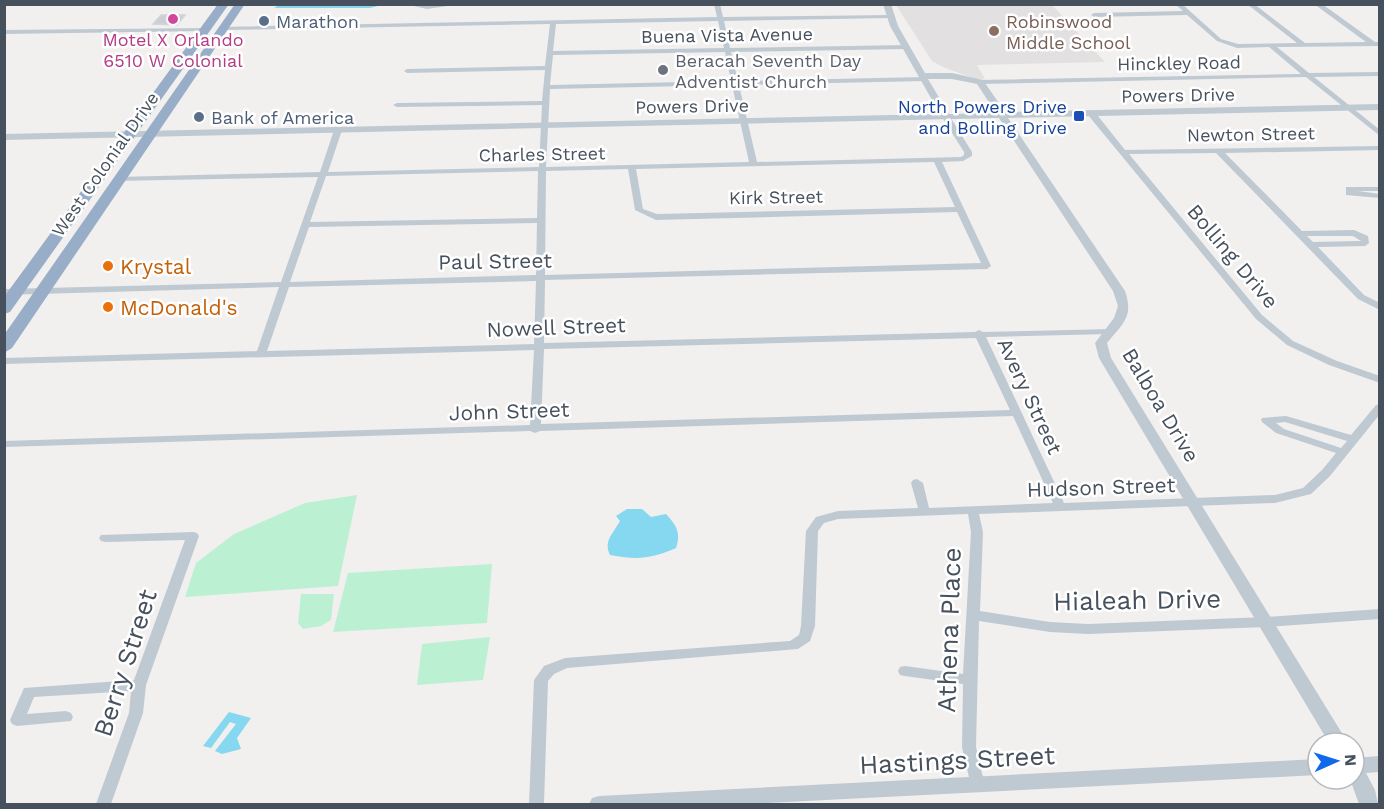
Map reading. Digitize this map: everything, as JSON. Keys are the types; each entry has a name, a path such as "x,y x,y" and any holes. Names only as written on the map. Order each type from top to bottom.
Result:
{"highway":[{"name":"West Colonial Drive","path":"4,348 240,4"},
{"name":"West Colonial Drive","path":"4,309 10,292 222,7"},
{"path":"222,7 217,26 223,28"},
{"path":"206,29 212,32 208,50"}],"street":[{"path":"408,4 416,7 459,4"},
{"path":"479,4 511,4"},
{"path":"717,4 754,165"},
{"path":"887,4 890,16 906,47 946,117"},
{"path":"1178,4 1219,40 1230,45 1376,44"},
{"path":"1250,4 1303,45"},
{"path":"1317,4 1376,44"},
{"path":"1094,15 1188,13"},
{"path":"223,28 890,16"},
{"path":"535,430 540,346 541,169 544,103 553,23"},
{"path":"4,32 206,29"},
{"path":"1271,46 1380,134"},
{"name":"Buena Vista Avenue","path":"549,53 906,47"},
{"path":"407,71 548,68"},
{"name":"Hinckley Road","path":"980,82 1380,74"},
{"path":"546,87 952,76 980,82"},
{"name":"Balboa Drive","path":"980,82 1119,291 1124,306 1120,318 1101,343 1105,358 1332,731"},
{"path":"397,105 544,103"},
{"name":"Powers Drive","path":"4,137 1380,107"},
{"name":"Bolling Drive","path":"1091,113 1259,317 1290,343 1333,363 1380,380"},
{"name":"Charles Street","path":"118,179 966,158 968,152 951,129 946,117"},
{"path":"261,354 338,130"},
{"name":"Newton Street","path":"1123,153 1380,148"},
{"path":"1218,150 1361,297 1380,307"},
{"path":"937,160 959,209"},
{"name":"Kirk Street","path":"632,167 639,210 656,217 959,209"},
{"path":"1380,189 1349,189 1349,193 1380,196"},
{"name":"Paul Street","path":"10,292 987,266 959,209"},
{"path":"305,225 541,220"},
{"path":"1298,234 1354,233 1365,238 1365,243 1310,245"},
{"name":"Nowell Street","path":"4,361 1109,331"},
{"name":"Avery Street","path":"979,333 1061,508"},
{"name":"Hudson Street","path":"536,804 541,686 549,670 565,663 793,646 805,638 808,626 812,531 820,520 837,515 1195,504 1275,499 1307,491 1380,407"},
{"name":"John Street","path":"4,444 535,430 1015,413"},
{"path":"1342,452 1280,431 1266,420 1286,419 1353,439"},
{"path":"917,483 926,513"},
{"name":"Athena Place","path":"974,511 977,532 969,747 978,786"},
{"name":"Berry Street","path":"104,804 136,713 139,685 193,536 105,538"},
{"name":"Hialeah Drive","path":"974,615 1050,627 1088,629 1265,622 1380,614"},
{"path":"904,671 970,680"},
{"path":"66,717 16,720 29,692 139,685"},
{"name":"Hastings Street","path":"599,804 772,800 1306,768"}],"shaded area":[{"name":"Robinswood Middle School","path":"896,5 1052,5 1105,62 977,65 985,79 975,79 932,61"}],"green space":[{"path":"357,495 338,586 185,597 196,563 234,534 305,503"},
{"path":"492,564 487,623 333,632 348,573"},
{"path":"301,594 334,594 331,620 321,626 303,629 298,623"},
{"path":"490,637 483,680 417,685 422,644"}],"water":[{"path":"279,5 382,5 370,8 274,8"},
{"path":"627,509 642,509 651,517 666,514 677,530 676,548 644,558 610,555 608,542 620,521 616,516"},
{"path":"229,712 251,718 237,738 241,749 222,754 215,751 236,724 230,722 211,748 203,746"}],"building":[{"name":"Motel X Orlando 6510 W Colonial","path":"161,15 185,15 177,25 153,24"}],"place":[{"name":"Motel X Orlando 6510 W Colonial","path":"173,19"},
{"name":"Marathon","path":"264,21"},
{"name":"Robinswood Middle School","path":"994,31"},
{"name":"Beracah Seventh Day Adventist Church","path":"663,70"},
{"name":"North Powers Drive and Bolling Drive","path":"1079,116"},
{"name":"Bank of America","path":"199,117"},
{"name":"Krystal","path":"108,266"},
{"name":"McDonald's","path":"108,307"}]}
